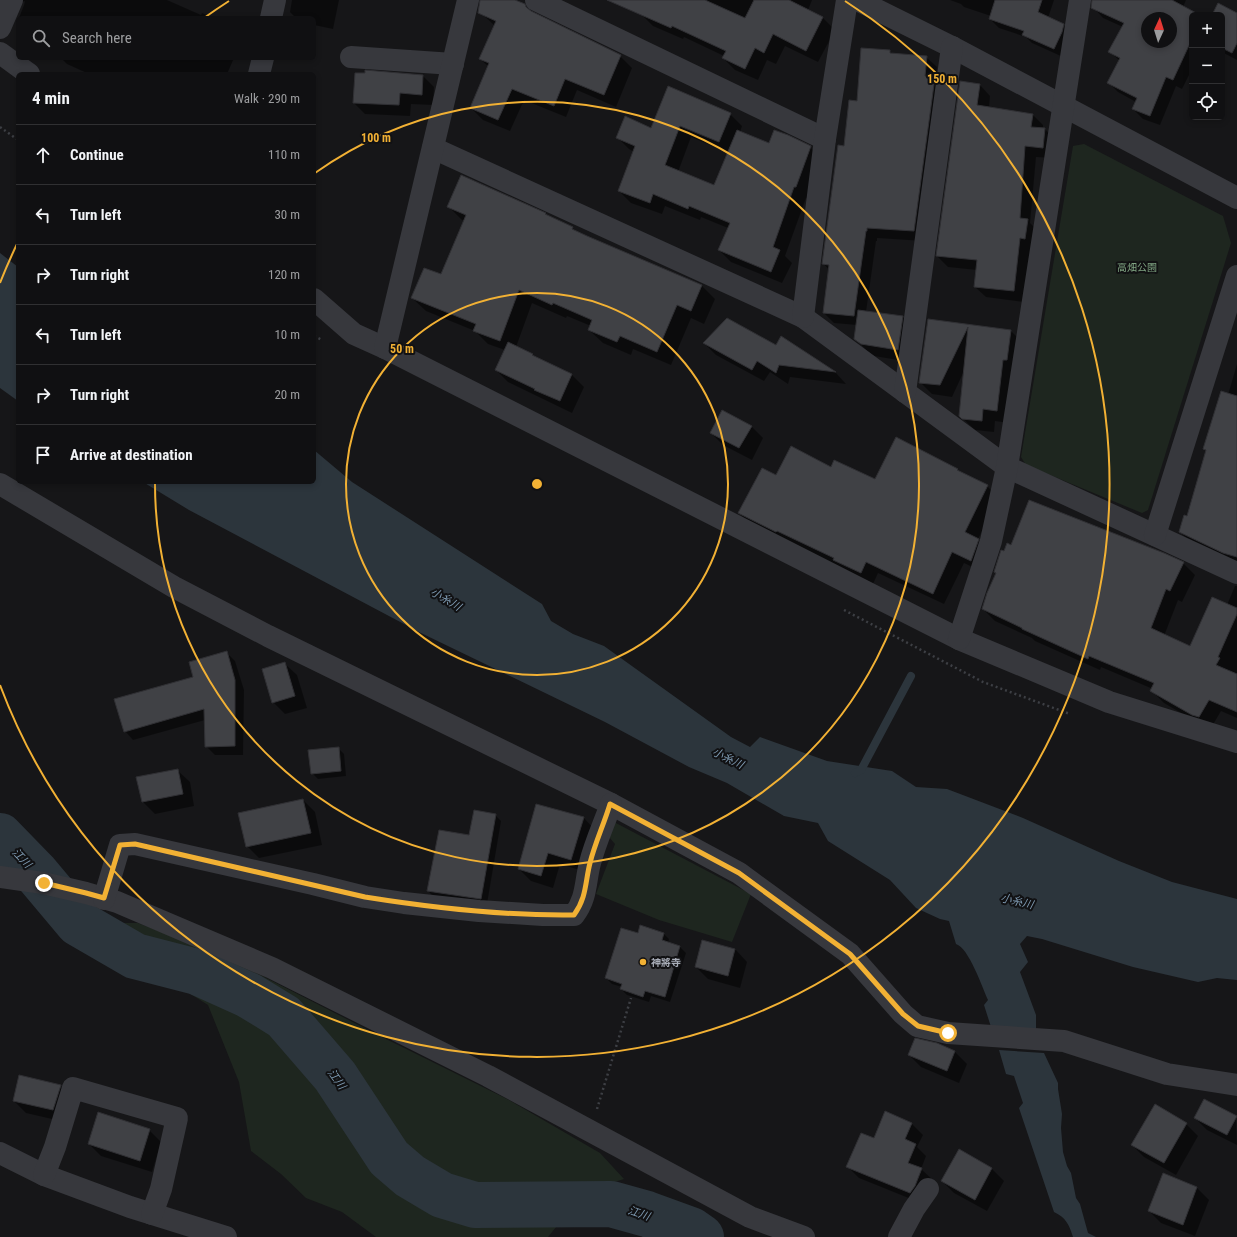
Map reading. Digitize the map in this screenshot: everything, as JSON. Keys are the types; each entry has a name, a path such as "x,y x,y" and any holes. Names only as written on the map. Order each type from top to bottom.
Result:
{"street":[{"path":"0,28 12,0"},
{"path":"272,16 275,0"},
{"path":"385,348 468,0"},
{"path":"536,0 825,139"},
{"path":"803,317 825,139 847,0"},
{"path":"857,0 952,47 1237,198"},
{"path":"959,639 992,541 1007,467 1080,0"},
{"path":"905,392 952,47"},
{"path":"0,53 26,72"},
{"path":"351,57 452,64"},
{"path":"260,72 262,60"},
{"path":"433,148 803,317 1007,467 1237,573"},
{"path":"1155,535 1237,276"},
{"path":"316,301 354,334 385,348 959,639 1109,702 1237,742"},
{"path":"0,484 174,587 268,636 610,804 739,873 850,954 903,1014 918,1026 948,1033 1064,1041 1167,1074 1237,1085"},
{"path":"95,896 120,845 135,844 365,897 478,911 543,915 574,915 581,906 585,893 590,862 610,804"},
{"path":"1,877 44,883 117,902 272,968 488,1076 750,1217 804,1237"},
{"path":"44,1175 55,1147 73,1088 177,1118 161,1189 152,1214"},
{"path":"0,1153 44,1175 152,1214 226,1237"},
{"path":"899,1237 928,1189"}],"path":[{"path":"0,127 16,139"},
{"path":"595,1115 631,998"}],"green space":[{"name":"高畑公園","path":"1084,144 1223,216 1231,243 1148,510 1142,513 1026,465 1021,457 1073,146"},
{"path":"614,822 751,894 732,942 659,920 596,894 615,844 604,831"},
{"path":"138,923 221,955 507,1099 600,1153 624,1179 602,1186 574,1205 548,1237 376,1237 342,1212 306,1198 281,1174 251,1151 239,1082 208,1005 162,976 121,967 100,953 94,925"}],"water":[{"path":"0,253 16,265 16,400 0,388"},
{"name":"小糸川","path":"316,452 352,482 542,604 551,621 573,634 604,646 731,737 750,747 760,737 827,761 892,771 916,787 947,789 1023,818 1119,861 1172,882 1237,899 1237,980 1217,978 1198,982 1133,967 1042,939 1027,936 1020,944 1028,962 1020,972 1036,1015 1036,1029 991,1027 984,1005 988,1000 966,953 956,944 949,921 940,919 916,908 890,880 828,841 818,823 784,816 727,783 689,767 605,722 421,633 189,510 146,484 316,484"},
{"path":"999,1050 1044,1053 1058,1083 1062,1114 1061,1128 1063,1152 1067,1166 1071,1173 1076,1198 1080,1204 1088,1233 1096,1237 1073,1237 1066,1222 1054,1212 1019,1108 1023,1103 1014,1076 1006,1074"}],"building":[{"path":"480,0 515,0 525,4 531,11 621,55 604,95 565,79 554,106 512,89 498,120 470,108 489,63 479,59 496,21 478,13"},
{"path":"607,0 705,0 745,18 754,0 789,0 823,17 806,51 773,34 764,53 755,48 745,69 722,58 726,51 672,26 671,28"},
{"path":"995,0 1042,0 1038,12 1064,24 1054,49 1022,35 1024,31 989,19"},
{"path":"1092,0 1172,0 1194,12 1189,12 1189,45 1173,80 1166,77 1150,116 1132,109 1137,98 1107,83 1120,58 1108,52 1124,23 1091,8"},
{"path":"1218,3 1237,13 1237,43 1232,53 1225,50 1225,12 1214,12"},
{"path":"861,48 890,50 890,53 927,56 925,76 935,77 914,231 867,228 854,316 823,313 829,265 822,264 838,145 844,146 849,100 857,101"},
{"path":"365,70 423,75 422,95 400,93 399,105 353,103 355,73 365,73"},
{"path":"960,81 980,84 977,105 1033,114 1031,127 1045,128 1043,148 1025,146 1020,218 1028,219 1025,239 1020,238 1014,291 974,287 977,260 936,256"},
{"path":"668,86 731,113 719,142 680,126 665,165 714,185 737,130 769,143 774,130 811,146 796,187 794,187 773,247 780,250 771,272 718,250 730,223 689,206 688,209 653,194 650,203 618,191 635,146 616,138 625,116 651,128"},
{"path":"461,175 546,213 545,214 573,227 572,229 587,236 702,285 691,311 677,305 657,352 620,336 617,342 588,330 592,320 553,303 552,305 519,290 500,341 473,331 476,324 411,298 424,268 441,274 466,215 447,207"},
{"path":"858,310 903,316 898,350 861,344 854,339"},
{"path":"727,318 776,345 781,336 836,372 779,365 776,373 757,361 752,370 703,343"},
{"path":"928,319 1011,330 1007,360 1003,360 997,411 983,409 982,421 962,419 959,416 968,327 940,385 919,383"},
{"path":"508,342 572,374 560,401 534,390 535,389 495,370"},
{"path":"1221,391 1237,396 1237,557 1223,553 1179,532 1184,515 1187,516 1206,450 1203,449"},
{"path":"722,410 752,426 739,448 710,433"},
{"path":"896,437 988,485 965,532 979,539 971,561 952,552 933,594 866,562 861,573 833,560 834,558 738,513 762,468 776,475 791,446 831,467 834,460 875,479"},
{"path":"1029,500 1184,562 1170,591 1166,589 1151,628 1190,646 1212,597 1237,608 1237,614 1216,665 1237,674 1237,712 1209,700 1199,717 1192,715 1150,691 1154,683 1089,656 1088,659 982,609 996,573 994,572 1001,550 1004,551 1007,543 1011,545"},
{"path":"227,651 235,680 235,746 205,747 204,709 124,732 114,699 193,677 189,662"},
{"path":"285,662 295,696 272,703 262,669"},
{"path":"339,747 341,771 311,774 308,750"},
{"path":"178,769 183,794 142,802 136,777"},
{"path":"303,799 311,833 246,847 238,813"},
{"path":"536,804 584,817 571,860 548,853 541,876 518,869"},
{"path":"474,810 496,814 481,899 427,891 439,830 469,835"},
{"name":"神將寺","path":"640,925 664,933 662,940 680,946 665,997 645,991 643,997 620,989 622,984 605,978 621,928 638,933"},
{"path":"702,940 735,949 728,976 695,967"},
{"path":"915,1038 937,1043 955,1051 947,1071 908,1055"},
{"path":"19,1075 61,1085 53,1110 13,1101"},
{"path":"1204,1099 1237,1116 1227,1135 1194,1118"},
{"path":"1155,1104 1187,1123 1164,1163 1131,1145"},
{"path":"885,1111 912,1123 905,1139 916,1144 908,1163 922,1168 915,1186 910,1193 846,1167 861,1133 874,1138"},
{"path":"98,1112 150,1129 140,1161 88,1144"},
{"path":"959,1149 992,1168 975,1200 941,1181"},
{"path":"1163,1173 1197,1187 1183,1225 1148,1211"}],"waterway":[{"path":"855,773 861,770 911,676"},
{"name":"江川","path":"0,836 36,873 78,923 135,956 197,972 248,995 284,1017 335,1076 389,1158 410,1176 442,1195 475,1205 611,1204 647,1214 691,1230 701,1237"}],"place":[{"name":"神將寺","path":"643,962"}],"route":[{"path":"44,883 104,898 120,845 135,844 365,897 478,911 543,915 574,915 581,906 585,893 590,862 610,804 739,873 850,954 903,1014 918,1026 948,1033"}]}
